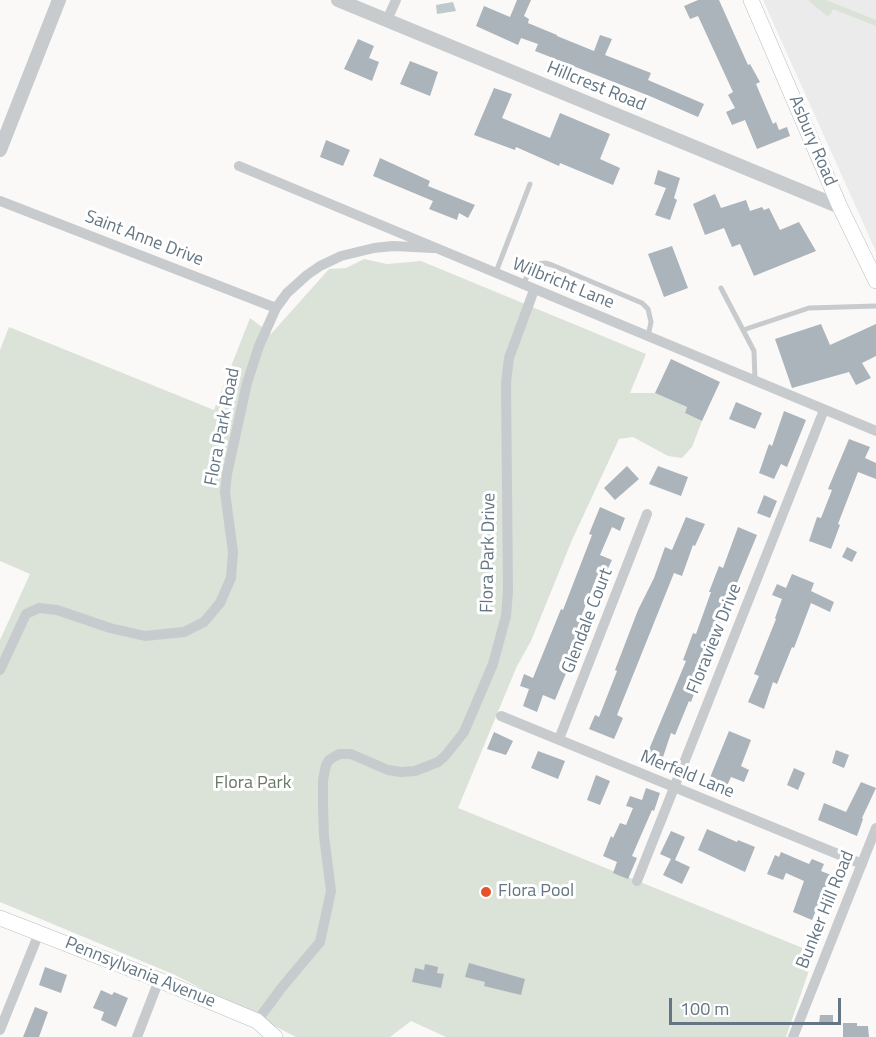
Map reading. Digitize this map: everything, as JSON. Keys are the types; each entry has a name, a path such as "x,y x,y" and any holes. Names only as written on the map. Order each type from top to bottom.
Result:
{"main road":[{"name":"Asbury Road","path":"751,0 840,207 876,281"},
{"name":"Pennsylvania Avenue","path":"0,918 159,980 257,1022 275,1037"}],"street":[{"path":"0,150 60,0"},
{"name":"Hillcrest Road","path":"338,0 840,207"},
{"path":"387,20 396,0"},
{"name":"Wilbricht Lane","path":"239,166 876,431"},
{"name":"Saint Anne Drive","path":"0,201 276,308"},
{"name":"Flora Park Road","path":"0,670 26,614 39,608 57,610 129,633 154,636 184,632 204,622 220,603 231,578 233,552 225,492 233,444 250,372 276,308 295,285 307,275 341,256 393,246 433,248"},
{"name":"Flora Park Drive","path":"257,1022 283,986 320,942 331,891 322,806 323,780 329,760 339,754 351,754 388,770 401,772 415,771 438,762 464,732 493,664 506,616 508,591 507,374 509,358 534,290"},
{"name":"Floraview Drive","path":"637,881 824,410"},
{"name":"Glendale Court","path":"559,739 647,514"},
{"name":"Merfeld Lane","path":"501,716 862,864"},
{"name":"Bunker Hill Road","path":"793,1037 876,828"},
{"path":"0,1030 39,933"},
{"path":"137,1037 159,980"}],"lane":[{"path":"495,274 530,184"},
{"path":"522,285 531,269 538,264 552,265 642,303 648,309 651,322 648,337"},
{"path":"721,288 754,351 755,381"},
{"path":"743,330 809,308 876,306"}],"shaded area":[{"path":"763,0 876,0 876,252 865,227"},
{"path":"453,2 456,11 437,14 436,5"}],"green space":[{"path":"808,0 826,0 876,20 876,26 833,9 827,16"},
{"name":"Flora Park","path":"364,259 387,264 421,261 646,354 630,393 655,393 687,407 685,413 702,421 692,447 682,458 668,456 633,437 619,439 572,540 531,641 517,666 458,808 815,953 786,1037 446,1037 411,1021 390,1037 296,1037 175,975 0,902 0,640 30,574 0,561 0,350 9,327 214,410 250,318 271,334 329,269 346,268"}],"building":[{"path":"517,0 531,0 524,16 529,19 528,23 557,36 594,51 600,35 612,39 605,55 651,73 648,80 704,104 698,117 535,51 538,44 521,38 518,45 476,26 484,6 510,17"},
{"path":"698,0 719,0 748,65 750,64 760,82 756,84 773,124 776,122 779,130 787,127 790,136 757,149 745,120 732,125 726,112 735,108 728,95 733,92 698,16 690,19 684,6"},
{"path":"358,39 374,46 369,58 379,62 372,81 344,69"},
{"path":"410,61 438,72 430,96 400,84"},
{"path":"494,88 512,94 502,118 550,138 560,113 610,134 600,159 620,168 613,185 560,163 559,166 516,147 515,150 474,135"},
{"path":"326,140 350,150 343,166 320,157"},
{"path":"380,158 430,181 428,186 475,205 468,218 459,213 457,220 429,209 433,201 373,176"},
{"path":"658,170 680,178 674,198 677,200 670,220 655,215 666,188 654,184"},
{"path":"715,194 721,208 746,200 750,211 762,207 764,210 769,208 780,230 799,222 816,251 754,276 740,244 732,247 724,228 705,235 693,204"},
{"path":"672,246 688,288 664,297 648,254"},
{"path":"821,324 830,345 876,324 876,356 862,363 871,378 856,385 849,372 792,388 775,339"},
{"path":"671,359 720,382 702,421 685,413 687,407 655,393"},
{"path":"736,402 762,413 755,429 729,419"},
{"path":"784,411 806,420 787,467 781,464 774,479 759,473 769,444 772,446"},
{"path":"849,439 870,447 865,458 876,463 876,479 858,472 831,549 809,541 817,517 821,518 832,490 828,489"},
{"path":"627,466 639,479 615,500 604,488"},
{"path":"658,466 688,477 681,496 649,484"},
{"path":"764,495 777,501 770,518 757,513"},
{"path":"600,507 625,518 620,531 612,527 600,555 612,560 603,579 597,576 581,617 588,620 555,700 543,695 537,712 523,706 529,689 520,686 524,674 533,678 561,609 563,610 592,535 589,534"},
{"path":"686,517 705,524 695,546 693,545 682,576 674,573 617,715 623,718 614,739 589,729 595,715 599,717 638,610 654,578 665,547 672,550"},
{"path":"738,527 757,535 716,634 712,632 703,654 708,656 691,702 689,701 675,735 671,733 660,766 645,759 686,661 683,660 693,633 696,634 719,566 723,568"},
{"path":"847,547 857,552 852,562 842,557"},
{"path":"792,574 814,583 811,591 834,602 830,612 811,603 777,684 773,682 764,709 748,702 759,676 754,674 782,599 772,595 777,584 786,588"},
{"path":"729,731 751,740 741,766 749,770 744,782 731,777 726,788 709,780"},
{"path":"494,732 513,741 506,755 487,749"},
{"path":"836,750 849,755 844,768 832,763"},
{"path":"538,751 565,761 558,779 531,768"},
{"path":"794,768 805,773 798,790 787,785"},
{"path":"596,775 610,781 600,805 587,800"},
{"path":"861,782 876,788 862,818 857,836 818,820 824,803 846,812"},
{"path":"646,788 660,793 654,811 652,810 632,856 637,858 628,879 613,873 617,862 603,856 611,836 613,838 620,823 626,825 633,808 626,806 630,796 642,800"},
{"path":"707,829 755,847 745,872 698,850"},
{"path":"671,831 685,837 675,860 690,867 682,884 663,875 671,859 660,854"},
{"path":"781,852 809,864 812,859 824,864 821,871 831,875 812,920 793,912 804,881 786,873 783,880 767,874 775,855 779,857"},
{"path":"469,963 525,979 521,995 484,986 485,982 465,977"},
{"path":"425,964 438,967 437,973 444,974 441,988 412,982 415,968 424,970"},
{"path":"45,967 67,975 61,993 39,985"},
{"path":"101,990 128,998 116,1027 101,1020 104,1012 93,1008"},
{"path":"35,1007 48,1012 39,1037 23,1037"},
{"path":"820,1015 833,1015 833,1025 819,1024"},
{"path":"843,1023 868,1026 869,1037 843,1037"}],"place":[{"name":"Flora Pool","path":"486,892"}]}
